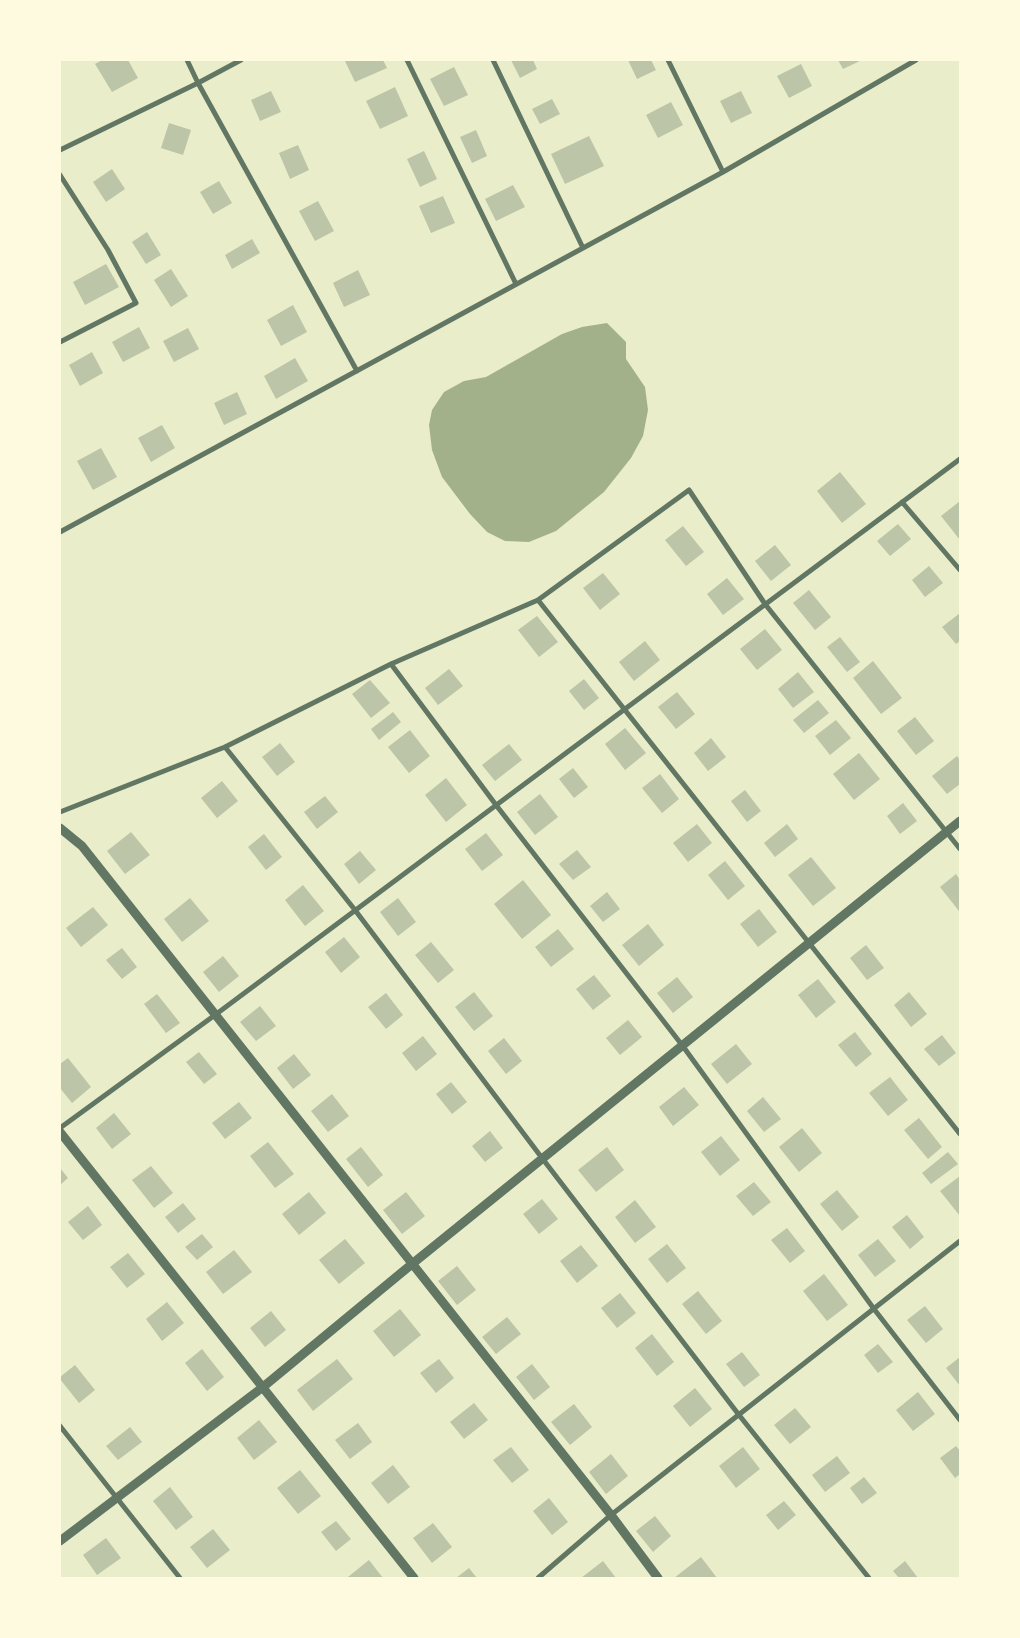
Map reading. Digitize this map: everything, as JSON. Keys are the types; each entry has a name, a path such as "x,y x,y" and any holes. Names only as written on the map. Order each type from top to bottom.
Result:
{"street":[{"path":"187,60 357,371"},
{"path":"60,150 241,60"},
{"path":"407,60 516,284"},
{"path":"493,60 583,248"},
{"path":"668,60 723,172"},
{"path":"60,532 723,172 916,60"},
{"path":"60,175 108,250 136,303 60,342"},
{"path":"414,1578 60,1130 960,459"},
{"path":"60,812 225,747 391,664 538,600 689,490 765,604 960,849"},
{"path":"902,502 960,570"},
{"path":"538,600 960,1134"},
{"path":"391,664 496,805 682,1046 874,1309 960,1420"},
{"path":"225,747 355,910 542,1158 740,1414 870,1578"},
{"path":"60,1541 262,1387 542,1158 960,821"},
{"path":"60,828 82,846 611,1515 658,1578"},
{"path":"538,1578 611,1515 960,1241"},
{"path":"60,1426 118,1497 180,1578"}],"shaded area":[{"path":"607,323 626,342 626,359 645,387 648,410 643,436 631,458 604,492 556,531 529,542 505,541 487,532 470,514 442,477 432,450 429,425 432,410 444,392 464,381 486,377 562,334 582,327"}],"building":[{"path":"102,60 128,60 138,78 112,92 95,64"},
{"path":"383,60 387,68 355,82 345,61"},
{"path":"511,60 533,60 537,69 520,78"},
{"path":"628,60 651,60 656,70 637,79"},
{"path":"838,60 862,60 843,69"},
{"path":"801,64 812,86 789,98 777,76"},
{"path":"454,67 468,95 444,106 430,79"},
{"path":"395,87 408,116 380,129 366,101"},
{"path":"271,91 281,112 260,121 251,100"},
{"path":"741,91 752,113 731,123 720,101"},
{"path":"552,99 560,114 540,124 532,109"},
{"path":"671,102 683,125 658,138 646,115"},
{"path":"169,123 191,130 183,155 161,148"},
{"path":"476,130 487,156 472,163 460,137"},
{"path":"589,136 604,166 565,184 551,154"},
{"path":"298,145 309,170 290,179 279,153"},
{"path":"424,151 437,179 420,187 407,159"},
{"path":"112,169 125,189 106,202 93,182"},
{"path":"219,181 232,203 213,214 200,192"},
{"path":"513,185 525,207 496,221 485,199"},
{"path":"443,196 455,223 431,233 419,206"},
{"path":"318,201 334,231 315,241 299,211"},
{"path":"147,232 161,255 146,264 132,242"},
{"path":"252,239 260,253 232,269 225,255"},
{"path":"106,264 119,287 85,305 73,282"},
{"path":"171,269 188,296 171,307 154,280"},
{"path":"358,270 370,295 344,307 333,283"},
{"path":"293,305 307,332 281,346 267,320"},
{"path":"139,327 150,348 123,362 112,342"},
{"path":"188,328 199,349 174,362 163,341"},
{"path":"92,352 103,373 80,386 69,365"},
{"path":"295,358 308,381 276,399 264,376"},
{"path":"237,392 247,414 224,425 214,403"},
{"path":"162,425 175,448 151,462 138,438"},
{"path":"101,448 117,477 93,490 77,461"},
{"path":"840,472 866,504 842,523 817,491"},
{"path":"960,501 960,540 941,516"},
{"path":"898,524 911,539 890,556 877,541"},
{"path":"683,526 704,552 686,566 665,540"},
{"path":"775,545 791,565 771,581 755,561"},
{"path":"929,566 943,583 925,597 912,580"},
{"path":"603,573 620,594 600,610 583,588"},
{"path":"727,578 744,599 723,615 707,594"},
{"path":"809,590 831,617 815,630 793,603"},
{"path":"960,613 960,641 956,644 942,627"},
{"path":"537,616 558,642 539,657 518,630"},
{"path":"765,629 782,650 757,670 740,649"},
{"path":"840,637 860,662 847,672 827,647"},
{"path":"645,641 660,660 634,681 619,662"},
{"path":"873,661 902,698 881,714 853,678"},
{"path":"449,669 463,686 438,705 425,688"},
{"path":"798,672 814,692 793,708 778,689"},
{"path":"584,679 599,698 584,710 569,691"},
{"path":"370,680 390,703 371,718 352,694"},
{"path":"677,692 695,714 676,729 658,707"},
{"path":"818,700 829,713 804,733 793,720"},
{"path":"393,712 401,722 379,740 371,729"},
{"path":"915,717 934,741 916,755 897,731"},
{"path":"836,720 851,738 830,755 815,736"},
{"path":"625,728 646,753 625,770 605,744"},
{"path":"410,730 430,756 409,773 388,747"},
{"path":"711,738 726,757 708,771 694,753"},
{"path":"280,743 295,762 277,776 262,757"},
{"path":"509,744 522,760 495,781 482,765"},
{"path":"859,753 880,779 854,800 833,774"},
{"path":"957,756 960,760 960,784 947,794 932,776"},
{"path":"573,768 588,787 574,798 559,779"},
{"path":"660,774 679,799 662,813 642,788"},
{"path":"446,778 467,805 446,822 425,795"},
{"path":"222,781 238,801 217,818 201,798"},
{"path":"745,790 761,811 747,822 731,801"},
{"path":"540,794 558,817 535,835 517,812"},
{"path":"325,796 338,812 317,829 304,812"},
{"path":"903,803 917,821 900,834 887,816"},
{"path":"697,824 712,843 688,862 673,843"},
{"path":"787,824 798,839 775,857 764,843"},
{"path":"131,832 150,855 125,874 107,851"},
{"path":"486,833 503,855 482,871 465,849"},
{"path":"264,834 282,857 266,870 248,847"},
{"path":"577,850 591,867 573,880 559,864"},
{"path":"360,851 376,870 359,884 344,864"},
{"path":"811,857 836,888 813,906 788,875"},
{"path":"725,861 745,886 728,900 708,875"},
{"path":"956,874 960,880 959,911 940,887"},
{"path":"523,880 551,915 522,939 494,904"},
{"path":"303,885 324,911 305,926 285,900"},
{"path":"607,892 620,909 603,922 590,906"},
{"path":"190,898 209,921 182,942 164,919"},
{"path":"398,898 416,922 398,936 380,912"},
{"path":"93,907 108,925 81,947 66,928"},
{"path":"759,909 777,932 758,947 740,924"},
{"path":"648,924 664,945 639,966 622,945"},
{"path":"558,929 574,949 551,967 535,947"},
{"path":"344,937 360,957 341,973 325,952"},
{"path":"431,942 454,970 438,983 415,955"},
{"path":"866,945 884,968 867,980 850,958"},
{"path":"122,948 137,967 122,979 106,960"},
{"path":"223,956 239,976 219,992 203,972"},
{"path":"594,975 611,996 593,1010 576,989"},
{"path":"677,977 693,997 673,1013 657,993"},
{"path":"818,979 836,1002 816,1018 798,995"},
{"path":"474,992 493,1016 474,1031 455,1007"},
{"path":"909,992 927,1014 911,1027 894,1005"},
{"path":"386,993 403,1015 386,1029 368,1007"},
{"path":"157,994 180,1023 166,1033 144,1004"},
{"path":"260,1006 276,1026 256,1041 240,1022"},
{"path":"628,1020 642,1037 620,1055 606,1038"},
{"path":"855,1032 872,1054 856,1067 838,1045"},
{"path":"942,1035 956,1053 939,1066 924,1049"},
{"path":"423,1036 437,1054 416,1071 402,1053"},
{"path":"504,1038 522,1061 506,1074 488,1051"},
{"path":"736,1044 752,1064 727,1084 711,1064"},
{"path":"199,1052 217,1074 204,1084 186,1062"},
{"path":"294,1054 311,1075 293,1089 277,1068"},
{"path":"68,1058 91,1087 72,1103 60,1088 60,1064"},
{"path":"890,1077 908,1100 888,1116 869,1093"},
{"path":"451,1082 467,1102 452,1114 436,1094"},
{"path":"684,1087 699,1105 673,1126 659,1107"},
{"path":"332,1094 349,1116 328,1132 311,1111"},
{"path":"763,1097 781,1119 764,1132 747,1111"},
{"path":"239,1102 252,1118 225,1139 212,1123"},
{"path":"114,1113 131,1134 112,1149 96,1128"},
{"path":"919,1118 942,1147 928,1159 904,1130"},
{"path":"802,1128 822,1153 799,1172 779,1147"},
{"path":"490,1131 503,1148 485,1162 472,1146"},
{"path":"721,1136 740,1160 720,1176 701,1152"},
{"path":"268,1142 294,1174 275,1188 250,1156"},
{"path":"361,1147 383,1175 368,1187 346,1159"},
{"path":"607,1147 624,1170 596,1192 578,1170"},
{"path":"948,1152 958,1164 931,1184 922,1173"},
{"path":"151,1166 173,1193 154,1208 132,1180"},
{"path":"60,1168 68,1178 60,1185"},
{"path":"960,1176 960,1216 940,1191"},
{"path":"754,1182 771,1202 753,1216 736,1196"},
{"path":"837,1190 859,1217 842,1231 820,1204"},
{"path":"309,1192 326,1213 299,1235 282,1214"},
{"path":"406,1192 425,1216 402,1234 383,1210"},
{"path":"542,1199 558,1219 539,1234 523,1214"},
{"path":"635,1200 656,1227 635,1243 615,1217"},
{"path":"183,1203 196,1219 178,1233 165,1217"},
{"path":"88,1206 102,1225 83,1240 68,1222"},
{"path":"907,1215 924,1237 910,1249 892,1227"},
{"path":"787,1228 805,1251 790,1263 771,1240"},
{"path":"202,1234 213,1247 197,1260 185,1247"},
{"path":"345,1239 365,1263 339,1284 319,1260"},
{"path":"878,1239 896,1261 875,1277 858,1255"},
{"path":"667,1244 686,1268 667,1283 648,1259"},
{"path":"581,1245 598,1266 577,1283 560,1261"},
{"path":"234,1250 252,1272 223,1294 206,1272"},
{"path":"128,1253 145,1274 127,1288 110,1267"},
{"path":"457,1266 476,1290 457,1305 438,1281"},
{"path":"824,1274 848,1305 827,1321 803,1291"},
{"path":"698,1291 722,1321 706,1334 682,1304"},
{"path":"620,1293 636,1313 617,1328 601,1308"},
{"path":"167,1302 184,1323 162,1341 146,1319"},
{"path":"925,1306 943,1329 926,1343 907,1320"},
{"path":"400,1309 421,1335 394,1357 373,1331"},
{"path":"271,1311 286,1330 265,1347 250,1328"},
{"path":"507,1317 521,1334 496,1354 482,1337"},
{"path":"652,1334 674,1362 657,1376 635,1348"},
{"path":"878,1344 893,1362 878,1373 864,1355"},
{"path":"202,1349 224,1377 207,1391 185,1363"},
{"path":"742,1352 760,1375 744,1387 726,1364"},
{"path":"960,1357 960,1386 946,1368"},
{"path":"337,1359 353,1379 313,1411 297,1390"},
{"path":"439,1359 454,1378 436,1393 420,1373"},
{"path":"532,1364 550,1387 534,1400 516,1377"},
{"path":"75,1365 95,1390 79,1403 60,1379"},
{"path":"695,1388 712,1409 690,1427 673,1406"},
{"path":"918,1392 935,1414 913,1431 896,1410"},
{"path":"474,1403 488,1420 464,1439 450,1422"},
{"path":"574,1404 592,1427 570,1445 551,1422"},
{"path":"795,1408 811,1427 790,1444 774,1425"},
{"path":"259,1420 277,1442 254,1460 237,1438"},
{"path":"358,1423 372,1442 350,1459 335,1440"},
{"path":"130,1427 142,1442 118,1460 106,1446"},
{"path":"956,1446 960,1451 960,1474 955,1478 940,1458"},
{"path":"511,1447 529,1470 512,1483 493,1460"},
{"path":"743,1447 760,1469 736,1488 719,1466"},
{"path":"611,1454 628,1476 606,1494 589,1472"},
{"path":"837,1456 850,1473 825,1492 812,1475"},
{"path":"393,1465 410,1487 388,1504 371,1483"},
{"path":"300,1470 321,1496 298,1514 277,1488"},
{"path":"864,1477 877,1493 862,1504 850,1488"},
{"path":"170,1487 193,1517 176,1530 153,1501"},
{"path":"549,1498 568,1522 552,1535 533,1511"},
{"path":"784,1501 796,1515 778,1530 766,1515"},
{"path":"655,1516 671,1536 653,1552 636,1531"},
{"path":"336,1521 351,1539 336,1551 321,1532"},
{"path":"433,1523 452,1547 432,1563 413,1538"},
{"path":"213,1529 230,1550 207,1568 190,1547"},
{"path":"106,1538 121,1558 97,1575 83,1555"},
{"path":"701,1557 717,1578 674,1578"},
{"path":"369,1560 383,1578 348,1577"},
{"path":"603,1561 616,1578 581,1578"},
{"path":"905,1561 918,1578 899,1578 893,1571"},
{"path":"469,1568 477,1578 456,1578"}]}
